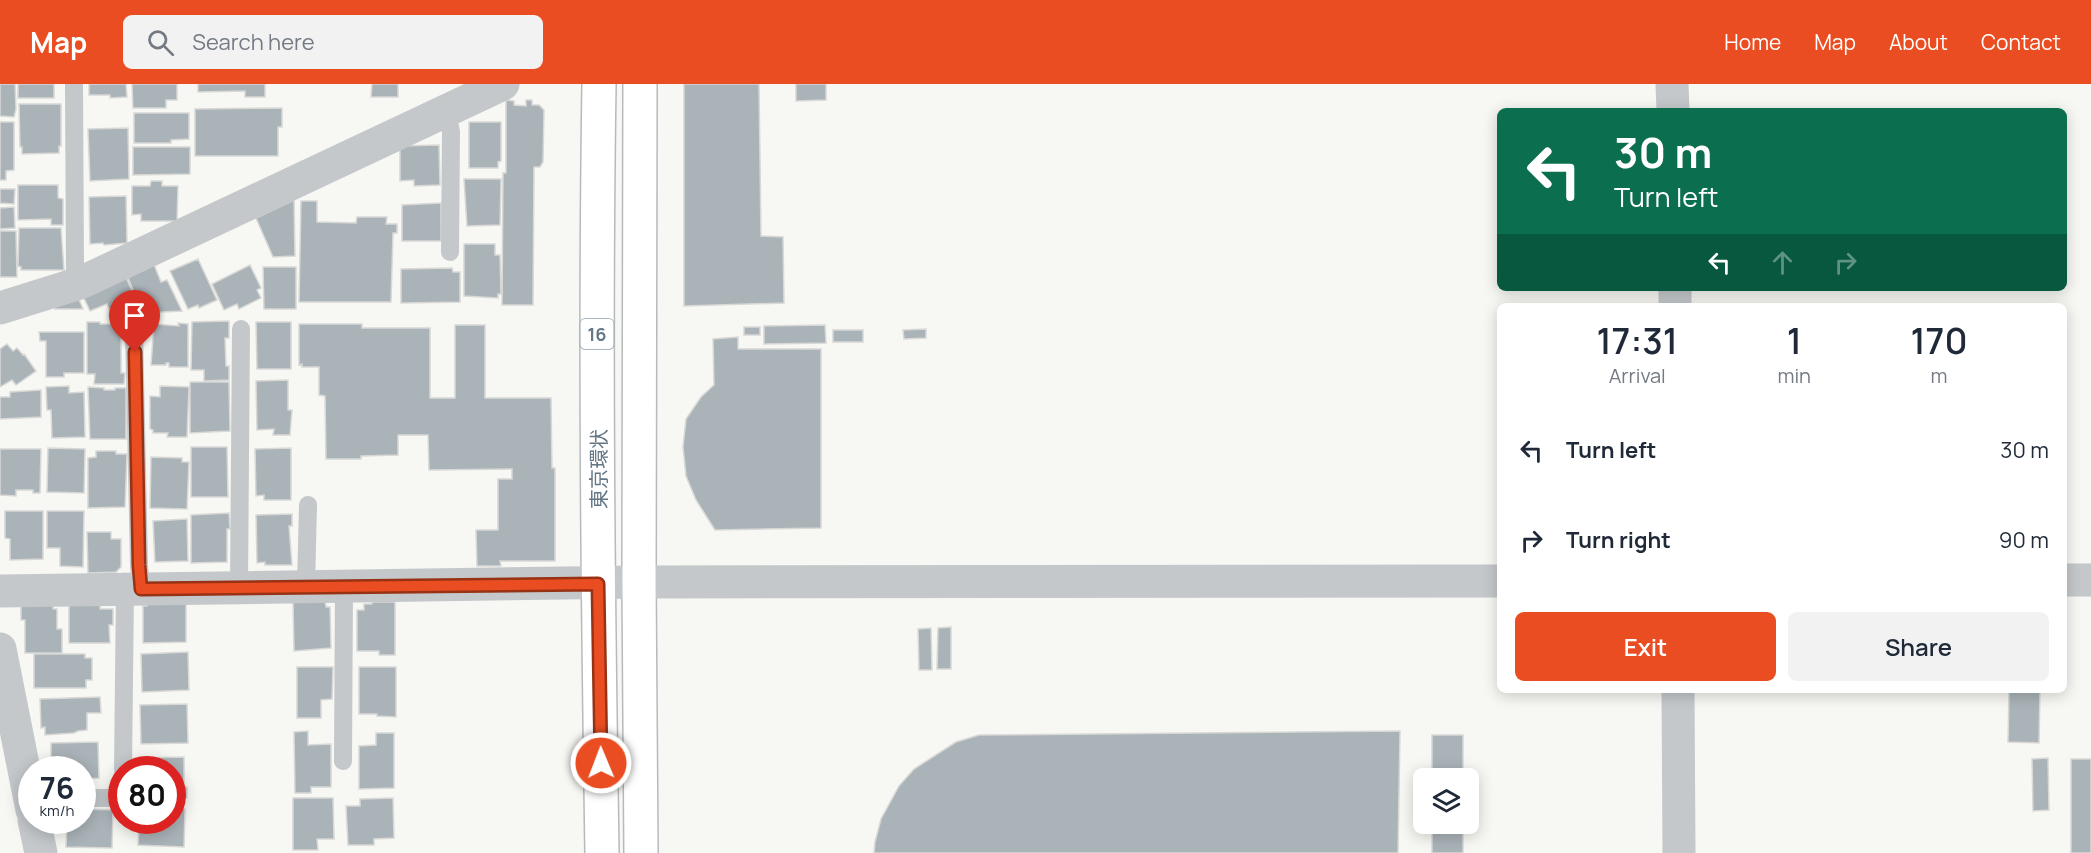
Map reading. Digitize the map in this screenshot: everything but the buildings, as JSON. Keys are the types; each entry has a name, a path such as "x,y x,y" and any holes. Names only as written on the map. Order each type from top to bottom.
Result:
{"highway":[{"name":"東京環状","path":"599,84 598,584 602,853"},
{"name":"16","path":"640,84 641,853"}],"street":[{"path":"0,308 80,283 503,84"},
{"path":"1672,84 1673,108"},
{"path":"2067,580 2091,580"},
{"path":"0,591 639,582 1497,582"},
{"path":"0,649 21,756"},
{"path":"1678,693 1679,853"},
{"path":"37,834 41,853"}],"lane":[{"path":"74,84 75,269 80,283"},
{"path":"447,111 450,132 450,252"},
{"path":"124,756 133,589 139,565 134,329"},
{"path":"239,588 241,329"},
{"path":"306,587 308,505"},
{"path":"343,761 344,586"}],"route":[{"path":"135,352 141,589 598,584 601,763"}]}
